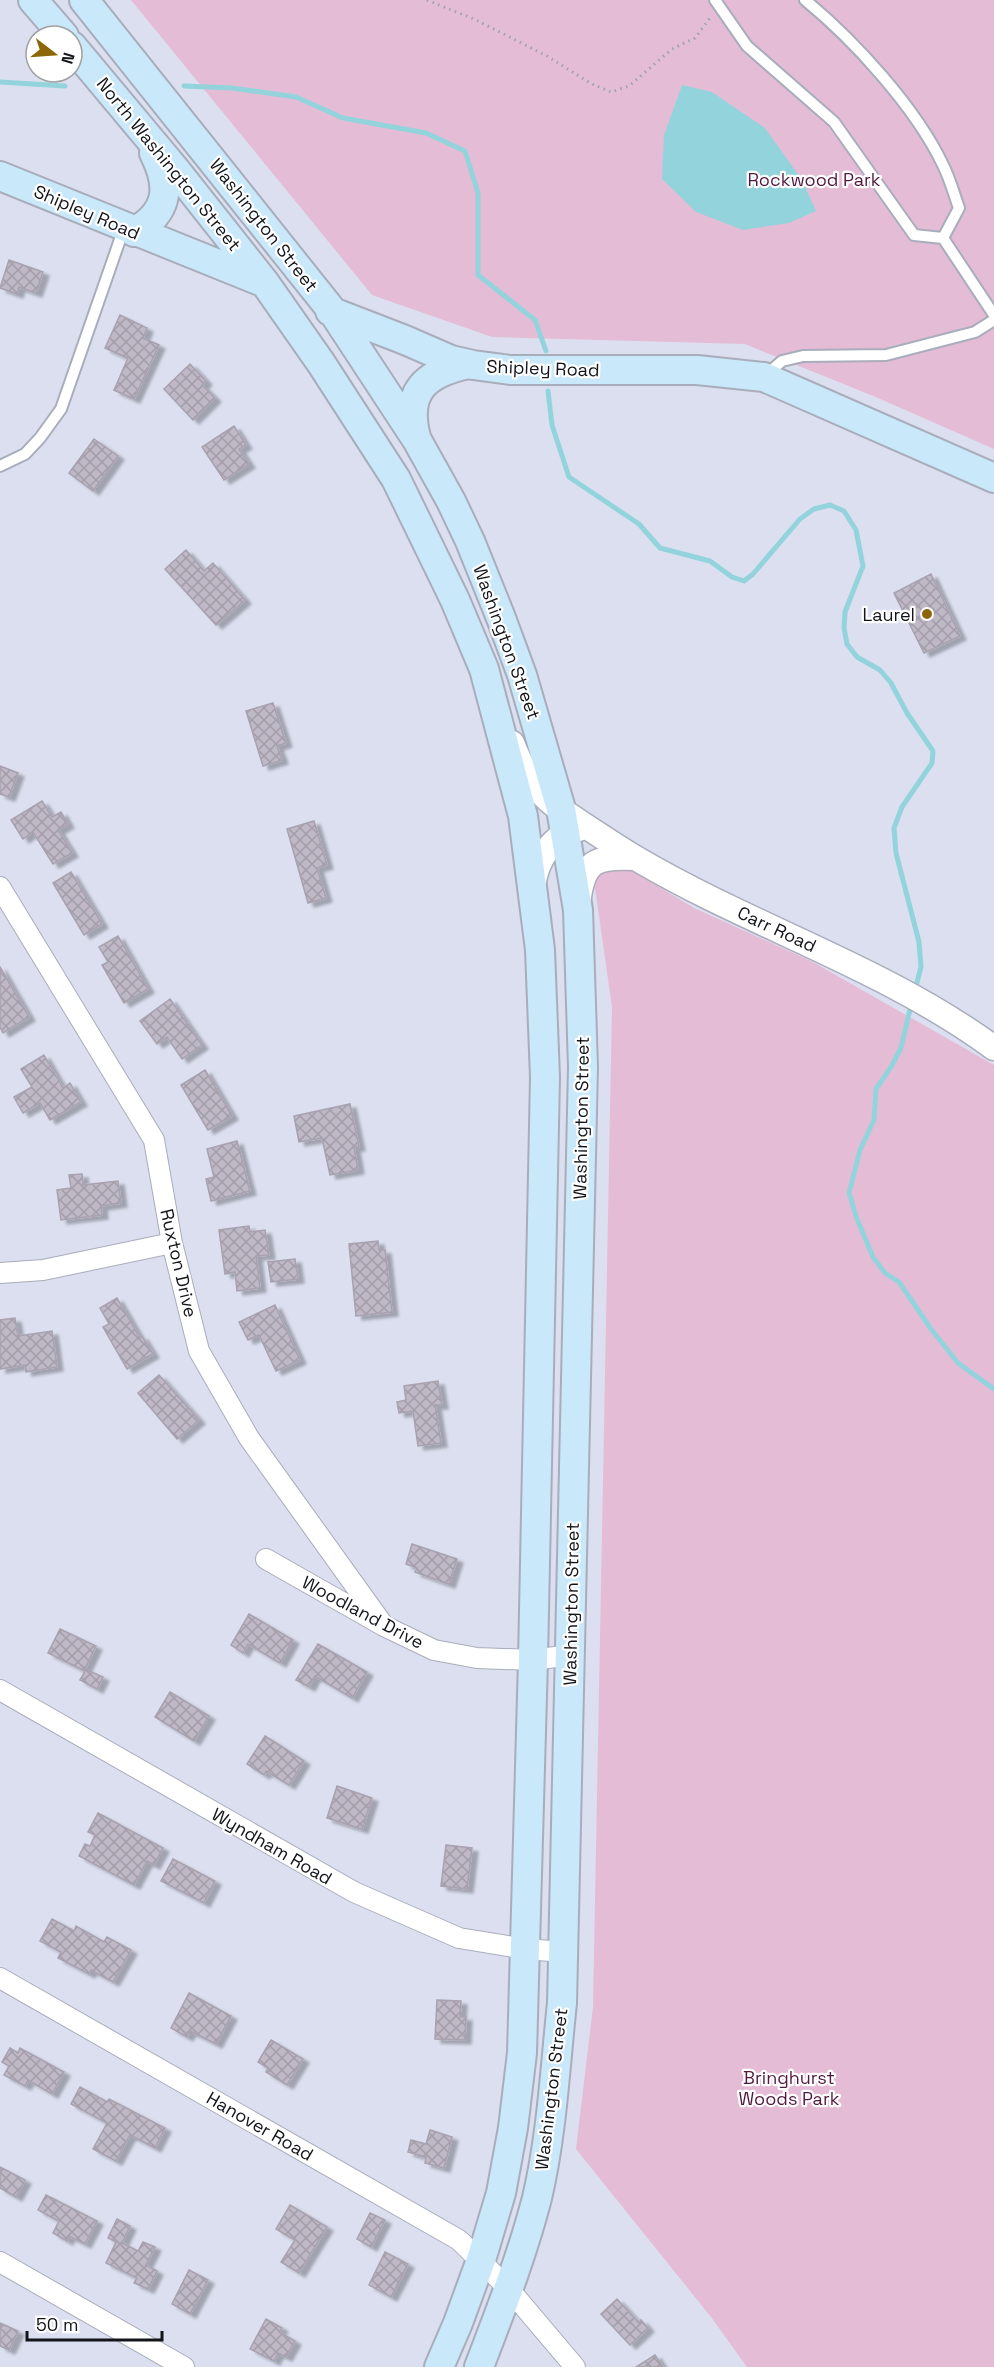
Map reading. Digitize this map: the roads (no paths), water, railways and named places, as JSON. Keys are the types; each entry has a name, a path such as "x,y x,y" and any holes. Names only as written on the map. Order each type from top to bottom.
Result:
{"main road":[{"path":"33,0 54,24"},
{"name":"Washington Street","path":"84,0 333,312 417,440 470,541 522,675 572,824 578,910 583,1068 562,2003 549,2133 537,2198 509,2289 479,2367"},
{"name":"North Washington Street","path":"84,61 265,283"},
{"path":"129,230 154,216 162,204 166,189 163,170 140,127"},
{"name":"Shipley Road","path":"0,176 451,360 510,370 698,370 764,377 994,477"},
{"name":"Washington Street","path":"265,283 321,363 396,478 455,600 484,669 523,816 540,950 545,1077 522,2053 513,2128 501,2193 481,2260 458,2324 439,2367"},
{"path":"417,440 412,409 419,389 434,375 446,369 468,364"}],"street":[{"name":"Carr Road","path":"484,669 519,760 531,781 545,798 572,824 687,888 846,962 972,1031 994,1048"},
{"path":"533,892 537,867 544,852 572,824"},
{"path":"578,910 579,893 591,865 605,858 635,858"},
{"name":"Ruxton Drive","path":"0,887 154,1140 172,1243 199,1351 249,1438 384,1626"},
{"path":"0,1273 43,1270 172,1243"},
{"name":"Woodland Drive","path":"266,1559 384,1626 434,1650 477,1658 533,1660 570,1655"},
{"name":"Wyndham Road","path":"0,1690 354,1892 459,1938 526,1949 563,1952"},
{"name":"Hanover Road","path":"0,1978 459,2240 509,2289 575,2367"},
{"path":"0,2262 184,2367"}],"lane":[{"path":"805,0 830,21 906,105 943,165 959,208 943,238"},
{"path":"717,4 747,46 834,122 914,236 943,238"},
{"path":"0,466 25,454 40,438 61,408 129,230"},
{"path":"943,238 994,315"},
{"path":"764,377 782,361 802,356 885,355 975,332 994,320"}],"water":[{"path":"682,85 712,92 765,128 802,180 816,211 789,223 743,230 696,212 662,179 664,135"}],"waterway":[{"path":"0,82 65,86"},
{"path":"184,86 232,88 296,97 343,118 426,133 465,151 478,193 478,275 535,320 546,351"},
{"path":"548,391 552,425 569,477 639,524 660,548 710,561 732,577 744,581 753,574 800,519 814,509 830,505 844,511 856,530 863,566 845,612 844,628 847,644 857,657 880,670 891,683 907,713 933,751 932,763 902,807 894,828 896,853 919,942 921,967 915,990"},
{"path":"911,1005 901,1048 876,1089 874,1120 860,1150 849,1193 873,1257 885,1273 899,1282 931,1329 958,1363 994,1389"}],"place":[{"name":"Laurel","path":"927,614"}],"park label":[{"name":"Rockwood Park","path":"814,179"},
{"name":"Bringhurst Woods Park","path":"789,2087"}]}
